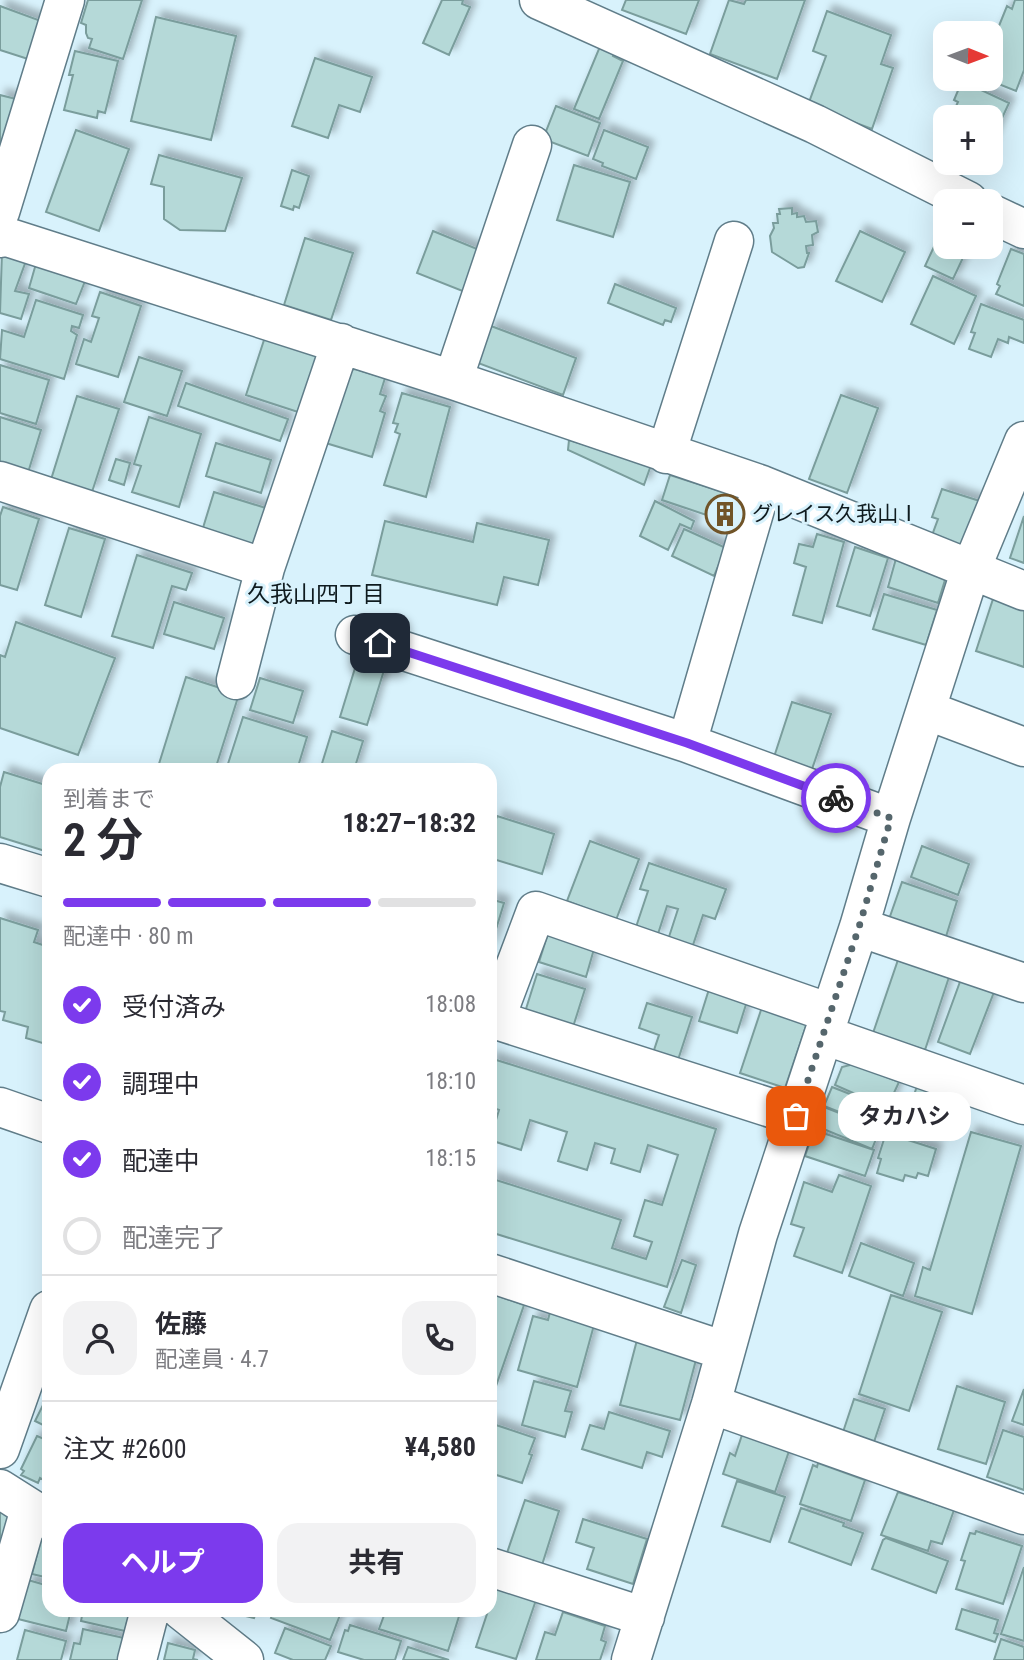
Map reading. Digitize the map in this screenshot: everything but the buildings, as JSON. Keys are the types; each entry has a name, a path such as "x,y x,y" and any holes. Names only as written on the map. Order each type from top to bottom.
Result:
{"street":[{"path":"0,212 65,0"},
{"path":"539,0 815,124 944,189"},
{"path":"453,380 532,145"},
{"path":"1003,219 1024,229"},
{"path":"0,238 7,237 57,252 453,380 762,485 1024,591"},
{"path":"666,454 734,241"},
{"path":"236,680 265,568 341,344"},
{"path":"631,1660 711,1404 758,1234 859,927 971,569 1024,441"},
{"path":"0,481 265,568"},
{"path":"687,743 762,485"},
{"path":"355,635 687,743 891,818"},
{"path":"926,710 1024,747"},
{"path":"0,863 42,876"},
{"path":"497,1009 536,911 1021,1096"},
{"path":"859,927 1024,983"},
{"path":"497,1020 796,1116"},
{"path":"0,1107 42,1122"},
{"path":"497,1275 725,1351"},
{"path":"0,1449 40,1372"},
{"path":"711,1404 1024,1515"},
{"path":"0,1613 26,1506"},
{"path":"497,1569 645,1617"},
{"path":"137,1660 148,1617"},
{"path":"190,1617 244,1660"}],"way so far":[{"path":"796,1116 859,927 891,818 836,798"}],"place":[{"name":"グレイス久我山Ⅰ","path":"725,514"},
{"name":"タカハシ","path":"796,1116"}],"district":[{"name":"久我山四丁目","path":"316,594"}],"route":[{"path":"380,643 687,743 836,798"}]}
